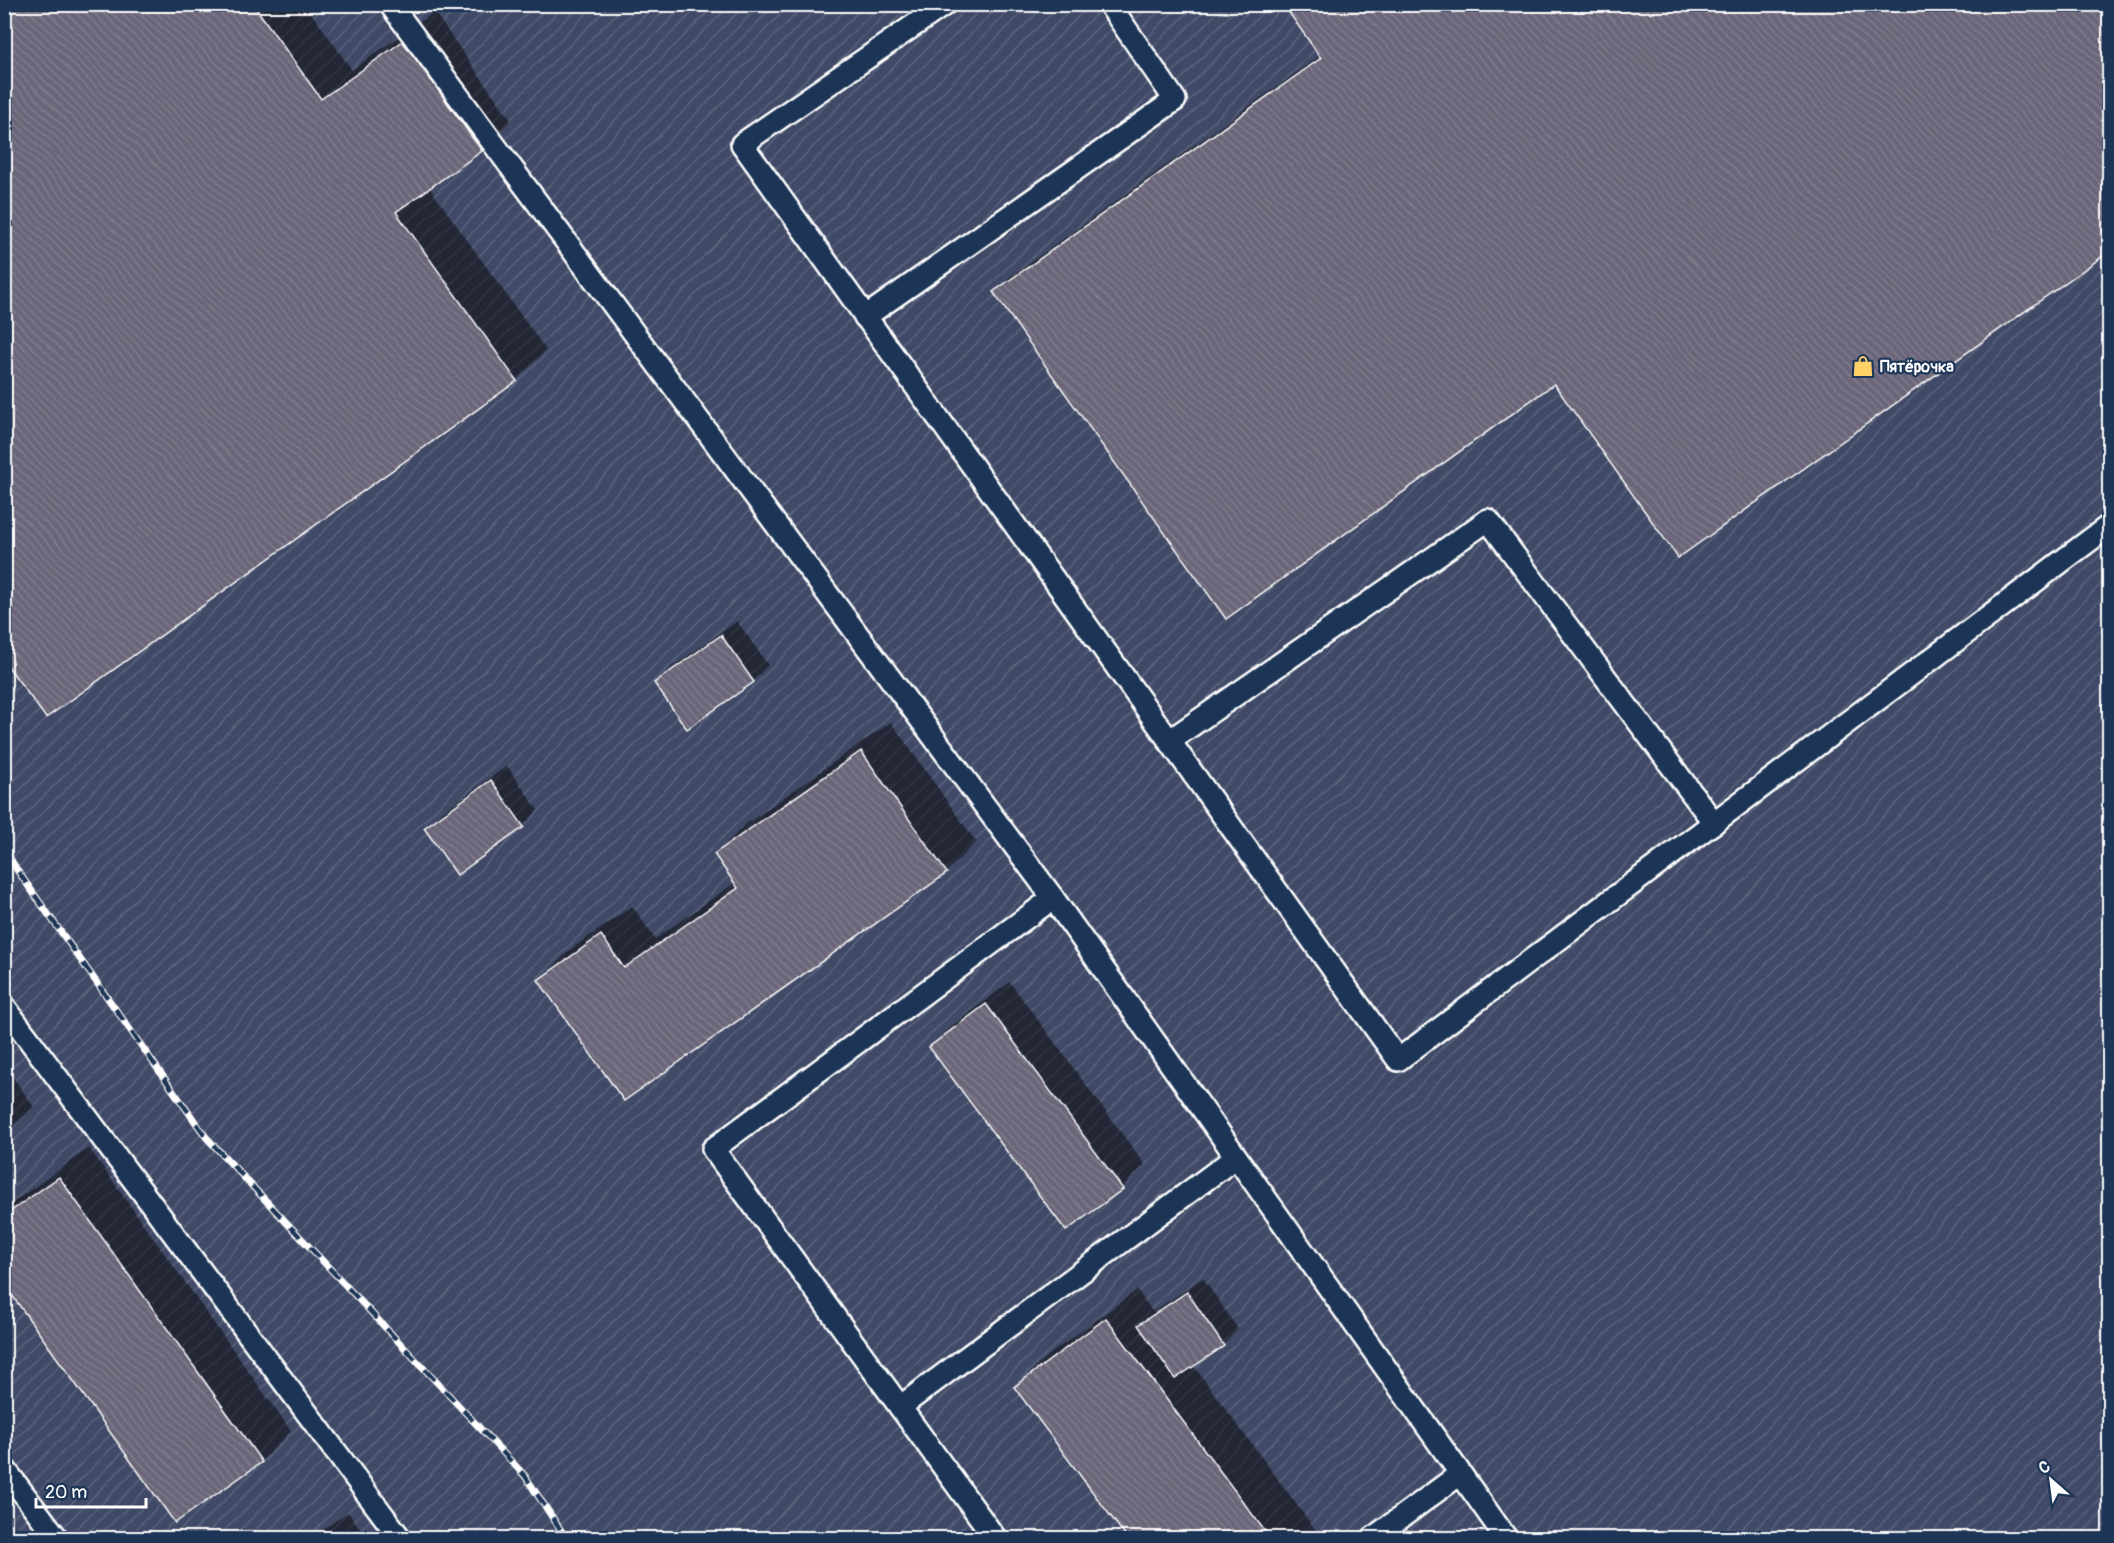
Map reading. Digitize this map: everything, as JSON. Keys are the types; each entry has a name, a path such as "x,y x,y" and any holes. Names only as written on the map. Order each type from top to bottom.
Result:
{"lane":[{"path":"390,4 1053,898 1506,1539"},
{"path":"945,4 742,144 1398,1060 2109,525"},
{"path":"865,317 1176,100 1108,4"},
{"path":"1169,741 1488,520 1714,823"},
{"path":"995,1539 713,1149 1053,898"},
{"path":"4,1006 400,1539"},
{"path":"900,1407 1236,1157"},
{"path":"4,1468 57,1539"},
{"path":"1373,1539 1460,1474"}],"shaded area":[{"path":"5,5 2109,5 2109,1538 5,1538"}],"building":[{"path":"4,4 253,4 321,99 403,41 482,151 396,212 517,381 46,718 4,661"},
{"path":"1283,4 2110,4 2110,251 1678,558 1554,384 1226,619 993,292 1321,58"},
{"path":"721,635 754,682 687,729 654,683"},
{"path":"861,751 947,873 624,1101 538,980 601,935 624,968 738,888 714,854"},
{"path":"491,780 524,827 457,875 424,828"},
{"path":"986,1004 1123,1189 1066,1231 929,1047"},
{"path":"4,1120 12,1131 4,1137"},
{"path":"59,1177 262,1462 175,1523 4,1284 4,1216"},
{"path":"1187,1292 1224,1346 1175,1379 1138,1325"},
{"path":"1106,1318 1270,1538 1127,1538 1014,1387"}],"railway":[{"path":"4,848 17,870 206,1137 525,1476 566,1538"}],"place":[{"name":"Пятёрочка","path":"1863,366"}]}
